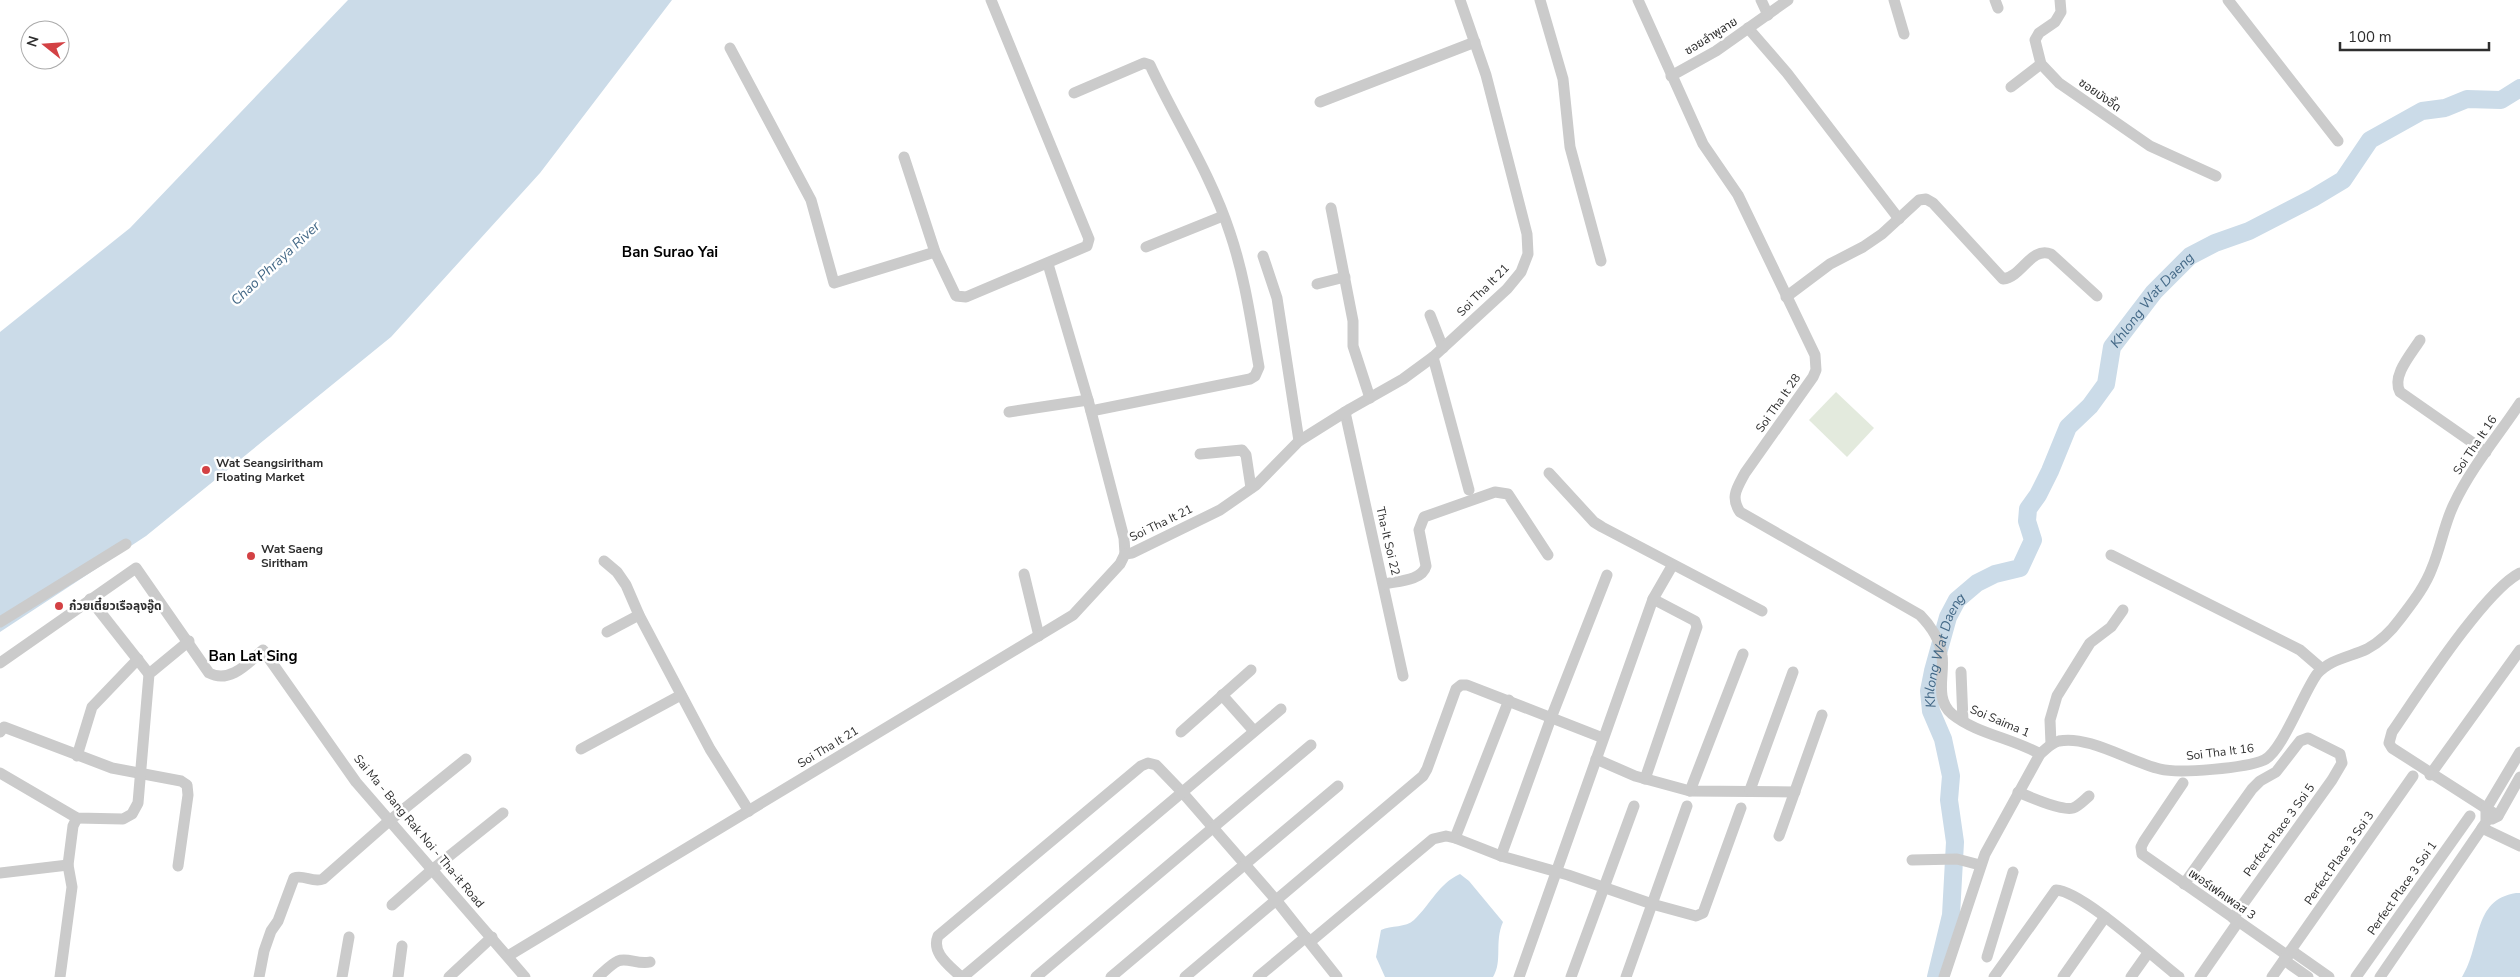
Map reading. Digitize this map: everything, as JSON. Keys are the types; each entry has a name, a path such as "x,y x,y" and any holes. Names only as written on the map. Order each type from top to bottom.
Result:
{"street":[{"path":"904,157 935,252 956,296 966,297 1087,246 1089,239 991,0"},
{"name":"Soi Tha It 21","path":"508,956 1073,615 1120,564 1125,554 1132,553 1220,510 1251,488 1274,468 1299,441 1345,412 1404,379 1433,357 1507,289 1521,272 1528,254 1527,234 1486,76 1460,0"},
{"path":"1540,0 1563,79 1570,147 1601,261"},
{"name":"Soi Tha It 28","path":"1638,0 1703,144 1738,195 1815,355 1816,370 1806,388 1736,488 1735,504 1740,512 1907,607 1928,624 1942,654"},
{"path":"1760,0 1768,15"},
{"name":"ซอยลำพูลาย","path":"1671,76 1716,51 1788,0"},
{"path":"1894,0 1904,34"},
{"name":"ซอยบังอี๊ด","path":"2060,0 2061,12 2055,22 2039,33 2035,40 2041,64 2059,83 2150,146 2216,176"},
{"path":"2228,0 2338,140"},
{"path":"1748,28 1787,73 1899,219"},
{"path":"1320,102 1475,42"},
{"path":"730,48 811,200 834,283 935,252"},
{"path":"1009,412 1090,406 1255,376 1259,367 1242,271 1223,216 1150,65 1144,63 1074,93"},
{"path":"2011,87 2041,64"},
{"path":"1786,297 1830,264 1863,247 1899,219 1919,200 1933,203 1997,274 2003,278 2011,278 2038,254 2044,252 2051,254 2097,296"},
{"path":"1331,208 1354,321 1353,346 1370,398"},
{"path":"1146,247 1223,216"},
{"path":"1263,256 1277,298 1299,441"},
{"path":"1048,264 1090,406 1124,538 1125,554"},
{"path":"1316,284 1345,277"},
{"path":"1430,315 1443,348"},
{"path":"2420,340 2400,372 2398,387 2400,392 2486,452"},
{"path":"1433,357 1469,490"},
{"name":"Soi Tha It 16","path":"2051,744 2059,741 2078,742 2144,765 2177,771 2206,770 2264,761 2274,752 2310,685 2322,669 2342,657 2373,645 2400,620 2424,586 2454,504 2486,452 2520,403"},
{"name":"Tha-It Soi 22","path":"1345,412 1403,676"},
{"path":"1200,454 1242,450 1246,455 1251,488"},
{"path":"1549,473 1594,522 1672,566 1762,611"},
{"path":"1384,584 1417,576 1425,571 1426,566 1419,530 1424,517 1495,492 1508,494 1548,555"},
{"path":"0,622 126,544"},
{"path":"2111,555 2300,650 2322,669"},
{"path":"604,561 622,579 710,749 749,810"},
{"path":"1519,977 1653,599 1672,566"},
{"path":"0,663 136,568 189,641 149,674"},
{"path":"2498,816 2430,774 2392,748 2389,743 2392,732 2460,636 2506,583 2520,573"},
{"path":"1024,574 1039,636"},
{"path":"1501,856 1551,718 1607,575"},
{"path":"0,773 77,818 123,819 132,814 138,803 149,674 90,599"},
{"path":"1645,779 1697,627 1695,620 1653,599"},
{"path":"1944,977 1963,924 1980,865 2040,754 2051,744 2050,720 2057,696 2090,643 2111,627 2123,610"},
{"path":"607,632 639,615"},
{"name":"Sai Ma - Bang Rak Noi - Tha-it Road","path":"189,641 210,673 218,678 229,676 263,650 356,782 525,977"},
{"path":"2430,774 2520,650"},
{"path":"1690,790 1743,654"},
{"name":"Soi Saima 1","path":"1942,654 1943,700 1951,713 1963,721 2040,754"},
{"path":"77,756 90,712 96,701 138,659"},
{"path":"1180,732 1251,670"},
{"path":"1750,790 1793,672"},
{"path":"1961,672 1963,721"},
{"path":"1184,977 1423,776 1456,689 1461,685 1467,685 1509,700 1603,738"},
{"path":"581,749 681,695"},
{"path":"1222,695 1254,732"},
{"path":"1455,838 1509,700"},
{"path":"1281,709 1254,732 1182,792 962,977 936,950 935,944 938,936 1148,763 1156,765 1182,792 1245,864 1308,939 1334,976"},
{"path":"1779,836 1822,715"},
{"path":"0,732 4,727 112,768 181,781 188,785 178,866"},
{"name":"Perfect Place 3 Soi 5","path":"2184,884 2252,789 2282,768 2303,738 2320,742 2342,757 2340,767 2332,780 2236,920 2200,977"},
{"path":"1036,977 1311,745"},
{"path":"2484,825 2486,810 2520,752"},
{"path":"258,977 271,931 278,921 294,878 299,876 316,881 323,879 389,821 466,759"},
{"path":"1596,759 1645,779 1690,790 1795,792"},
{"name":"Perfect Place 3 Soi 3","path":"2272,977 2413,776"},
{"path":"2380,977 2484,825 2498,816 2520,777"},
{"name":"เพอร์เฟคเพลส 3","path":"2183,783 2144,841 2141,847 2142,854 2288,956 2329,977"},
{"path":"1111,977 1338,786"},
{"path":"2018,792 2041,801 2069,808 2079,804 2089,796"},
{"path":"1571,977 1634,806"},
{"path":"1626,977 1687,806"},
{"path":"1258,977 1433,839 1446,836 1501,856 1604,887 1690,916 1696,916 1703,913 1741,808"},
{"path":"392,905 433,869 503,813"},
{"name":"Perfect Place 3 Soi 1","path":"2356,977 2470,816"},
{"path":"60,977 72,887 68,865 73,826 77,818"},
{"path":"2484,825 2520,846"},
{"path":"1912,860 1957,859 1980,865"},
{"path":"0,873 68,865"},
{"path":"1987,957 2013,872"},
{"path":"1994,977 2052,893 2056,890 2070,893 2105,916 2179,977"},
{"path":"2063,977 2105,916"},
{"path":"342,977 349,937"},
{"path":"448,977 492,937"},
{"path":"1993,939 2014,948"},
{"path":"398,977 402,946"},
{"path":"2131,977 2148,953"},
{"name":"เพอร์เฟคเพลส 3","path":"2288,956 2308,977"},
{"path":"598,977 618,961 627,960 642,964 650,962"}],"shaded area":[{"path":"1836,392 1874,428 1847,457 1809,420"}],"water":[{"name":"Chao Phraya River","path":"348,0 672,0 540,173 391,337 146,536 0,632 0,332 130,228"},
{"path":"1460,874 1469,881 1503,922 1499,937 1498,964 1493,977 1385,977 1376,957 1381,930 1411,923 1446,883"},
{"path":"2520,893 2520,977 2462,977 2485,914 2502,897"}],"waterway":[{"name":"Khlong Wat Daeng","path":"1936,977 1951,915 1955,842 1949,800 1951,776 1943,739 1931,711 1929,691 1948,617 1957,600 1977,583 1995,574 2020,568 2033,540 2027,521 2028,509 2038,495 2050,471 2068,427 2090,406 2106,384 2112,347 2154,292 2190,256 2215,243 2249,231 2313,198 2343,180 2370,140 2422,111 2445,108 2467,99 2501,100 2520,88"}],"place":[{"name":"Wat Seangsiritham Floating Market","path":"206,470"},
{"name":"Wat Saeng Siritham","path":"251,556"},
{"name":"ก๋วยเตี๋ยวเรือลุงอู๊ด","path":"59,606"}],"district":[{"name":"Ban Surao Yai","path":"670,252"},
{"name":"Ban Lat Sing","path":"253,656"}]}
